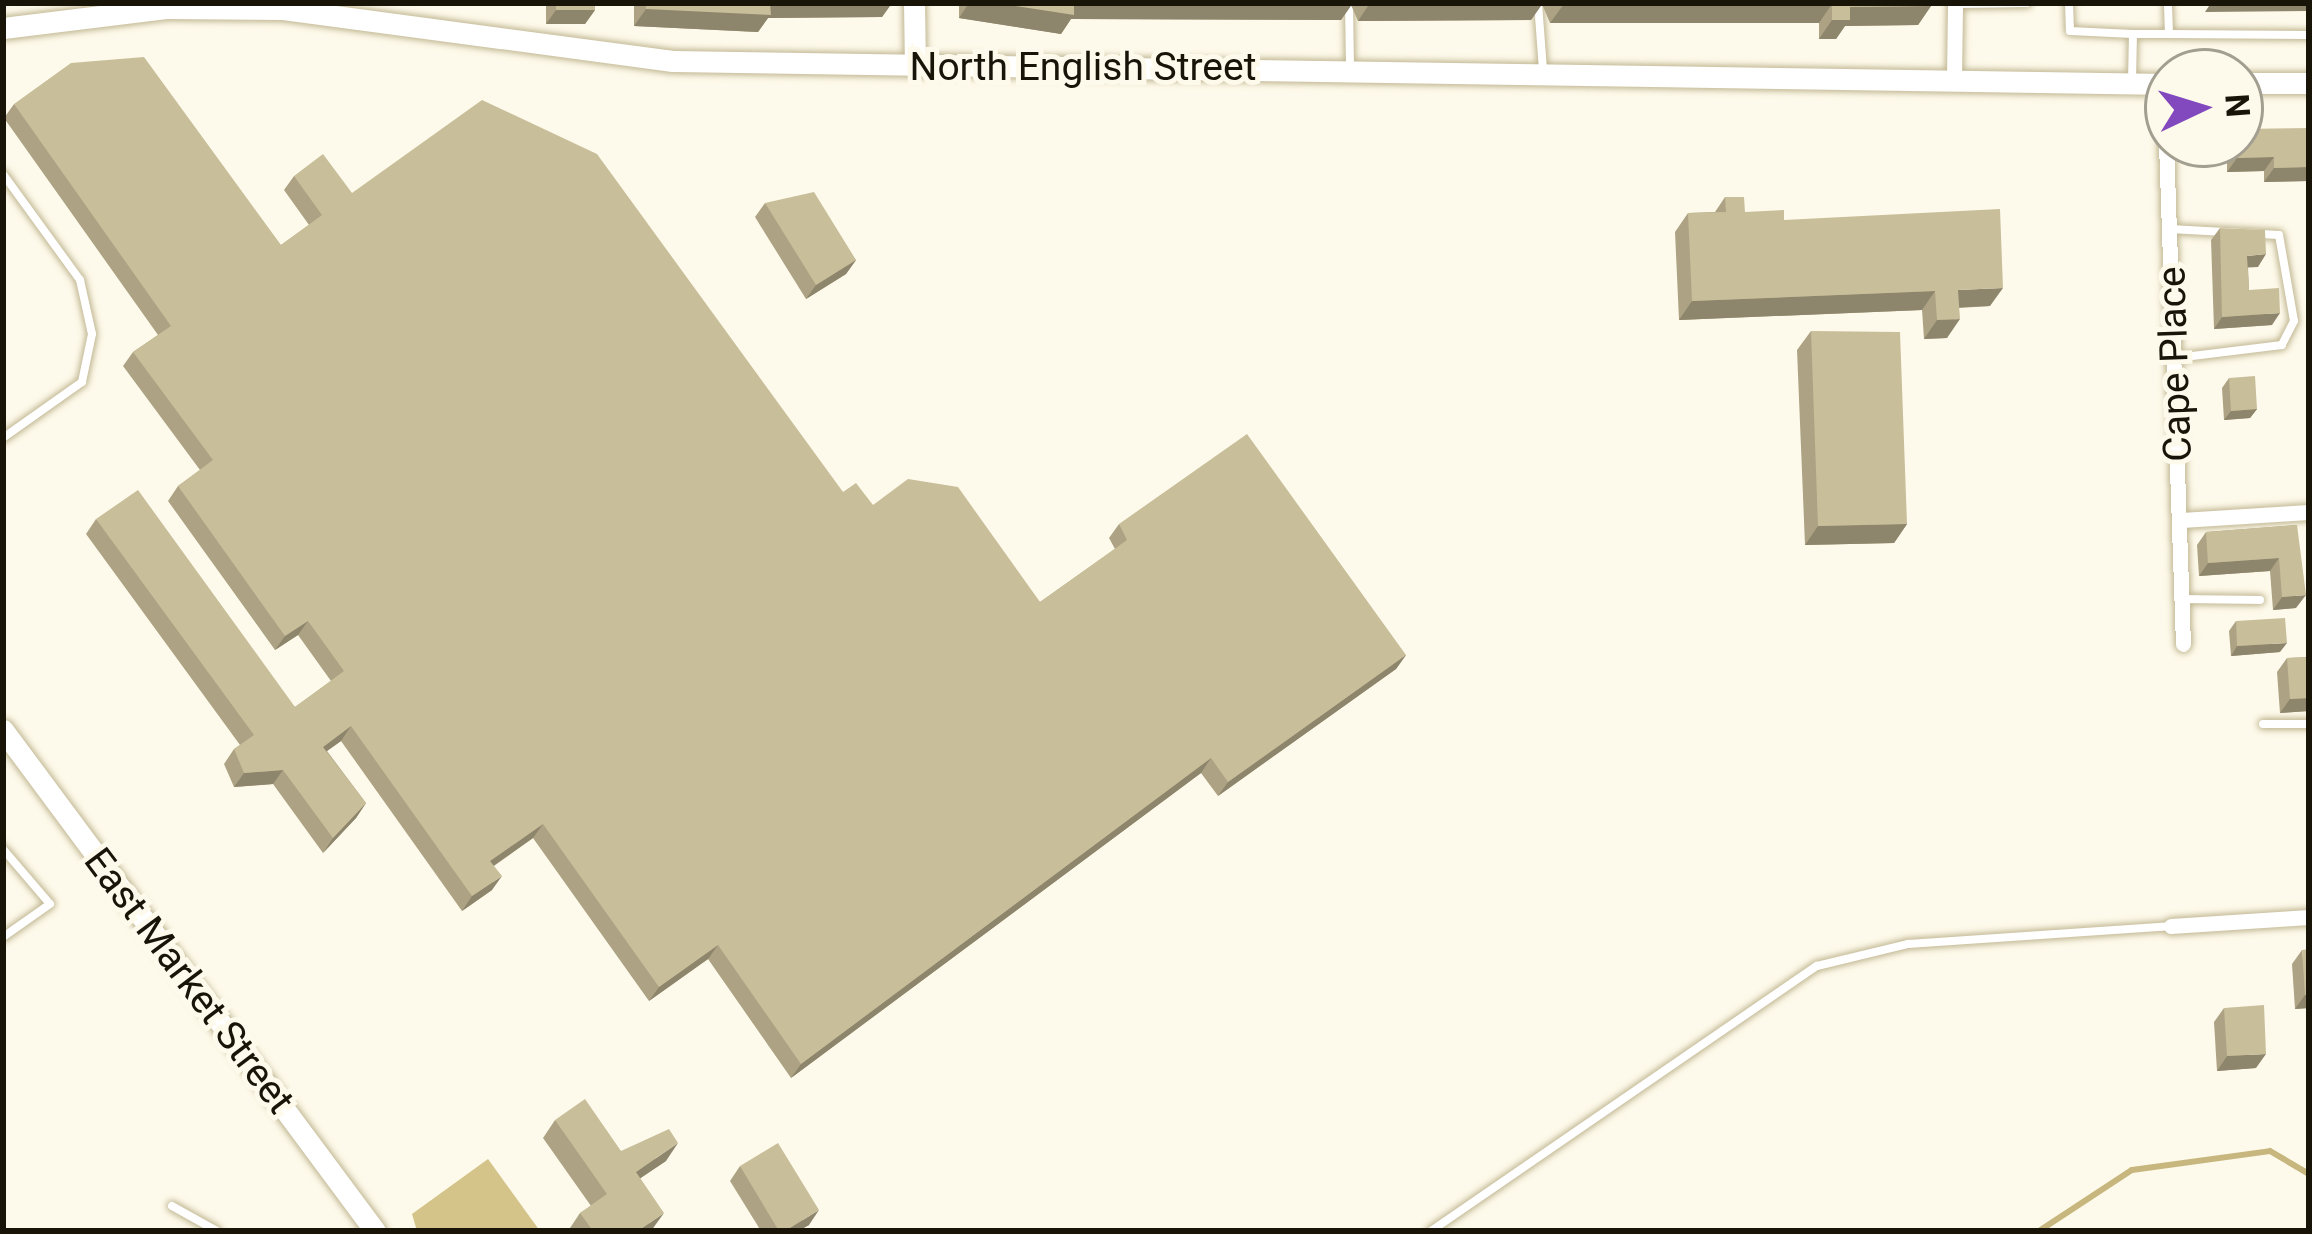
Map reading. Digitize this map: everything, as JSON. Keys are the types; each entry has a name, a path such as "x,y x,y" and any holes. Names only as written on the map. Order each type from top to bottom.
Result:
{"street":[{"path":"914,3 915,67"},
{"path":"1954,77 1955,3"},
{"name":"North English Street","path":"3,28 166,8 283,9 559,52 915,67 1350,68 2144,83"},
{"path":"2264,83 2309,83"},
{"name":"Cape Place","path":"2168,168 2182,644"},
{"path":"2181,520 2309,512"},
{"name":"East Market Street","path":"4,733 367,1228"},
{"path":"2170,926 2309,917"}],"lane":[{"path":"1348,3 1350,68"},
{"path":"1538,3 1544,71"},
{"path":"1955,3 2027,3"},
{"path":"2069,3 2070,32 2309,35"},
{"path":"2168,3 2169,34"},
{"path":"2132,83 2133,34"},
{"path":"3,174 80,280 92,334 82,382 3,438"},
{"path":"2170,230 2278,235 2294,321 2282,345 2174,358"},
{"path":"2182,599 2260,600"},
{"path":"2263,724 2309,724"},
{"path":"3,849 50,904 3,937"},
{"path":"1430,1231 1817,966 1892,946 2170,926"},
{"path":"172,1206 218,1231"}],"shaded area":[{"path":"488,1159 540,1231 417,1231 412,1214"}],"building":[{"path":"556,3 595,3 595,10 556,10"},
{"path":"646,3 770,3 771,15 646,9"},
{"path":"996,3 1074,3 1074,15"},
{"path":"1563,3 1931,3 1931,6 1850,7 1850,20 1832,20 1832,4"},
{"path":"144,57 281,245 322,215 294,176 323,154 352,193 482,100 597,154 843,492 856,483 873,505 908,479 958,487 1040,602 1127,540 1119,524 1247,434 1406,655 1228,782 1211,758 801,1064 718,945 659,987 543,824 490,861 502,876 472,896 351,726 323,747 366,803 333,838 283,770 244,773 234,749 254,735 96,519 138,490 295,707 344,671 308,621 285,636 178,486 213,460 133,352 171,326 14,104 71,63"},
{"path":"2309,128 2309,167 2274,168 2274,157 2264,157 2264,129"},
{"path":"814,192 856,260 816,285 765,203"},
{"path":"1725,197 1744,197 1745,212 1784,210 1784,220 2000,209 2003,288 1958,290 1960,319 1937,320 1935,291 1692,301 1688,213 1726,212"},
{"path":"2220,228 2265,230 2266,254 2247,256 2249,290 2279,288 2280,313 2222,317"},
{"path":"1811,331 1900,332 1907,524 1818,526"},
{"path":"2255,376 2257,409 2231,411 2229,378"},
{"path":"2297,525 2306,595 2282,597 2279,558 2208,563 2206,532"},
{"path":"2285,618 2287,643 2237,646 2236,621"},
{"path":"2309,657 2309,698 2290,699 2287,658"},
{"path":"2309,949 2309,995 2305,995 2302,950"},
{"path":"2264,1005 2266,1054 2227,1056 2224,1008"},
{"path":"585,1099 621,1151 669,1129 678,1143 636,1172 664,1213 638,1231 593,1231 580,1213 607,1194 555,1120"},
{"path":"778,1143 819,1210 785,1231 779,1231 740,1166"}],"waterway":[{"path":"2039,1231 2132,1170 2270,1151 2309,1174"}]}
